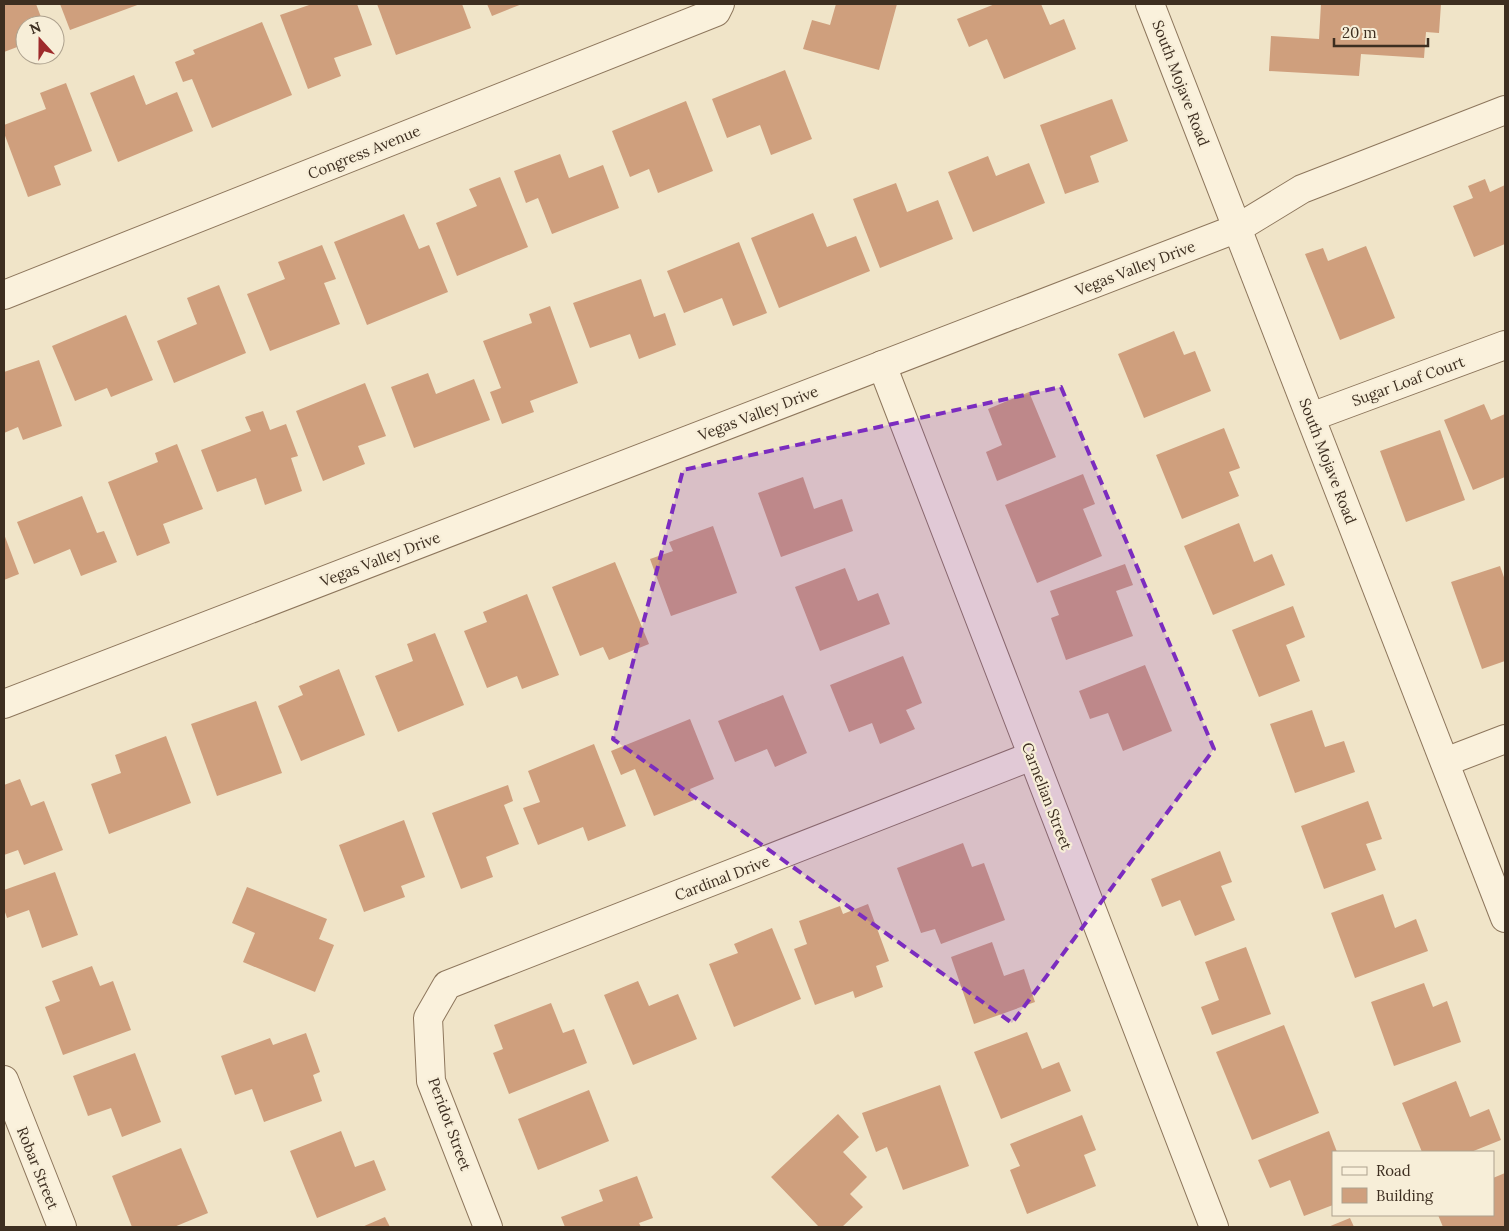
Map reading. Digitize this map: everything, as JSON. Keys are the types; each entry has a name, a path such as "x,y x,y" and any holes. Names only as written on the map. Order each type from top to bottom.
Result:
{"street":[{"name":"Congress Avenue","path":"4,295 716,12 720,4"},
{"name":"South Mojave Road","path":"1150,4 1505,918"},
{"name":"Vegas Valley Drive","path":"4,704 1238,228 1302,188 1505,110"},
{"name":"Sugar Loaf Court","path":"1311,417 1505,345"},
{"name":"Carnelian Street","path":"882,366 1032,756 1209,1226"},
{"path":"1445,762 1505,739"},
{"name":"Cardinal Drive","path":"428,1018 447,985 1032,756"},
{"name":"Peridot Street","path":"428,1018 431,1080 488,1227"},
{"name":"Robar Street","path":"4,1080 62,1227"}],"highlighted area":[{"path":"1061,387 1214,749 1012,1023 613,739 683,470"}],"building":[{"path":"4,4 36,4 40,15 15,15 15,48 4,52"},
{"path":"60,4 140,4 70,30"},
{"path":"312,4 357,4 372,45 334,58 341,76 308,89 280,15"},
{"path":"377,4 462,4 471,28 396,55"},
{"path":"487,4 522,4 492,16"},
{"path":"836,4 897,4 879,70 803,49 812,20 830,25"},
{"path":"995,4 1041,4 1050,25 1064,19 1076,49 1004,79 987,39 969,47 957,19"},
{"path":"1321,4 1441,4 1439,33 1426,32 1424,58 1361,54 1359,76 1269,71 1271,36 1319,39"},
{"path":"262,22 292,95 212,128 192,79 183,82 175,62 195,54 193,50"},
{"path":"785,70 812,139 771,155 760,125 727,138 712,99"},
{"path":"134,75 146,105 177,92 193,131 118,162 90,93"},
{"path":"66,83 92,151 54,166 61,185 28,197 4,133 4,125 46,109 40,93"},
{"path":"1112,99 1128,141 1090,156 1099,182 1065,194 1040,125"},
{"path":"686,101 713,171 658,193 649,169 630,177 612,131"},
{"path":"560,154 569,178 603,165 619,208 552,234 538,198 526,203 514,171"},
{"path":"988,156 996,176 1029,163 1045,203 973,232 948,172"},
{"path":"500,177 528,247 457,276 436,223 477,206 469,189"},
{"path":"1485,179 1490,192 1505,185 1505,244 1474,257 1453,206 1473,198 1468,186"},
{"path":"896,183 907,212 938,200 953,239 880,268 853,199"},
{"path":"813,213 827,247 856,236 870,271 779,308 751,238"},
{"path":"404,214 419,249 429,245 448,292 367,325 334,242"},
{"path":"739,242 767,313 733,326 722,298 684,313 667,271"},
{"path":"322,245 336,279 324,283 340,324 270,351 247,294 285,279 278,262"},
{"path":"1366,246 1395,318 1340,340 1305,254 1323,248 1328,261"},
{"path":"641,279 654,317 665,313 676,345 639,359 630,334 590,348 573,303"},
{"path":"219,285 246,353 174,383 157,341 197,324 187,298"},
{"path":"550,306 578,383 530,401 534,412 502,424 490,392 501,388 483,341 532,323 529,314"},
{"path":"126,315 153,380 111,397 107,388 75,401 52,346"},
{"path":"1174,331 1184,355 1195,351 1211,391 1144,418 1118,354"},
{"path":"39,360 62,426 23,440 18,427 4,433 4,372"},
{"path":"428,373 436,394 474,379 490,420 414,448 391,387"},
{"path":"365,383 386,436 358,446 365,464 323,481 296,411"},
{"path":"1029,392 1056,457 997,481 986,452 1002,445 988,409"},
{"path":"1484,404 1491,420 1505,414 1505,477 1473,490 1444,420"},
{"path":"263,411 270,430 286,424 298,456 291,458 302,491 265,505 256,478 217,492 201,450 251,431 245,417"},
{"path":"1224,428 1240,468 1229,472 1239,496 1182,519 1156,455"},
{"path":"1440,430 1465,500 1406,522 1380,451"},
{"path":"177,444 203,509 163,524 170,543 137,556 108,482 158,462 155,453"},
{"path":"1083,474 1095,504 1083,509 1102,556 1037,583 1005,505"},
{"path":"803,477 814,509 842,499 853,531 781,557 758,493"},
{"path":"82,496 97,533 104,531 117,562 81,576 70,549 34,564 17,522"},
{"path":"1239,523 1254,562 1272,554 1285,585 1213,615 1184,546"},
{"path":"713,526 737,593 671,616 650,559 673,551 669,542"},
{"path":"4,534 19,574 4,580"},
{"path":"615,562 649,644 609,660 603,647 580,656 552,587"},
{"path":"1125,564 1133,585 1116,591 1133,636 1066,660 1051,618 1059,615 1050,591"},
{"path":"1500,566 1505,580 1505,661 1482,669 1451,582"},
{"path":"845,568 858,601 878,593 890,624 820,651 795,587"},
{"path":"527,594 559,675 522,689 517,676 487,688 464,631 487,622 483,612"},
{"path":"1293,606 1305,637 1286,645 1300,681 1259,697 1232,630"},
{"path":"435,633 464,705 398,732 375,676 413,661 407,644"},
{"path":"903,656 922,703 906,710 915,729 880,744 872,723 849,732 830,685"},
{"path":"1145,665 1172,731 1123,751 1108,713 1090,719 1079,691"},
{"path":"339,669 365,735 301,761 278,706 303,695 299,686"},
{"path":"783,695 807,753 775,767 767,749 735,762 718,721"},
{"path":"256,701 282,773 217,796 191,724"},
{"path":"1312,710 1325,747 1344,741 1355,772 1295,793 1270,724"},
{"path":"690,719 714,779 690,789 694,800 654,816 635,769 621,775 611,751"},
{"path":"166,736 191,803 109,834 91,784 121,773 115,755"},
{"path":"594,744 626,826 588,841 583,827 538,845 523,808 540,802 528,771"},
{"path":"20,779 31,806 44,801 63,850 24,865 18,850 4,855 4,785"},
{"path":"508,785 513,801 504,805 519,844 486,857 493,877 461,889 432,813"},
{"path":"1368,801 1382,839 1366,844 1376,870 1324,889 1301,826"},
{"path":"404,820 425,877 401,886 405,897 364,912 339,845"},
{"path":"963,843 972,867 984,863 1005,920 941,944 935,929 921,933 897,868"},
{"path":"1220,851 1232,882 1221,886 1235,920 1195,936 1180,900 1162,907 1151,879"},
{"path":"55,872 78,935 42,948 29,910 7,918 4,909 4,890"},
{"path":"247,887 327,919 319,939 334,945 315,992 243,962 255,933 232,923"},
{"path":"1383,894 1395,928 1416,919 1428,951 1355,978 1331,913"},
{"path":"868,904 889,961 876,966 883,987 855,998 853,991 815,1005 794,949 807,944 799,921 840,906 843,914"},
{"path":"772,928 801,999 734,1027 709,964 738,953 734,944"},
{"path":"992,942 1004,976 1024,969 1035,1002 974,1024 951,957"},
{"path":"1246,947 1271,1014 1212,1035 1201,1007 1219,1000 1205,962"},
{"path":"92,966 100,986 113,981 131,1030 63,1055 45,1007 60,1001 52,981"},
{"path":"638,981 649,1006 678,994 697,1039 633,1065 604,995"},
{"path":"1424,983 1433,1007 1447,1001 1461,1042 1394,1066 1371,1002"},
{"path":"551,1003 563,1033 574,1029 587,1063 509,1094 493,1053 503,1049 494,1025"},
{"path":"1284,1025 1319,1113 1252,1140 1216,1052"},
{"path":"1027,1032 1042,1069 1059,1062 1071,1091 1001,1119 974,1052"},
{"path":"306,1033 320,1072 313,1075 322,1101 264,1122 252,1089 235,1095 221,1056 270,1038 273,1045"},
{"path":"135,1053 161,1122 122,1137 111,1108 88,1116 73,1076"},
{"path":"1456,1081 1470,1117 1489,1109 1501,1140 1474,1151 1422,1151 1402,1103"},
{"path":"940,1085 969,1166 903,1190 887,1147 876,1152 862,1113"},
{"path":"589,1090 609,1141 538,1170 518,1119"},
{"path":"838,1114 859,1137 843,1152 867,1177 850,1194 863,1207 842,1227 819,1227 771,1177"},
{"path":"1082,1115 1096,1150 1084,1155 1096,1186 1027,1214 1010,1170 1020,1166 1010,1144"},
{"path":"341,1131 355,1167 374,1160 386,1190 317,1218 290,1151"},
{"path":"1329,1131 1337,1151 1332,1151 1332,1205 1304,1216 1290,1180 1270,1188 1258,1160"},
{"path":"181,1148 208,1213 174,1227 132,1227 112,1176"},
{"path":"1505,1173 1505,1227 1443,1227 1438,1216 1494,1216 1494,1178"},
{"path":"637,1176 653,1218 639,1223 641,1227 565,1227 561,1217 603,1201 599,1190"},
{"path":"385,1217 390,1227 362,1227"},
{"path":"1350,1218 1354,1227 1328,1227"}]}
